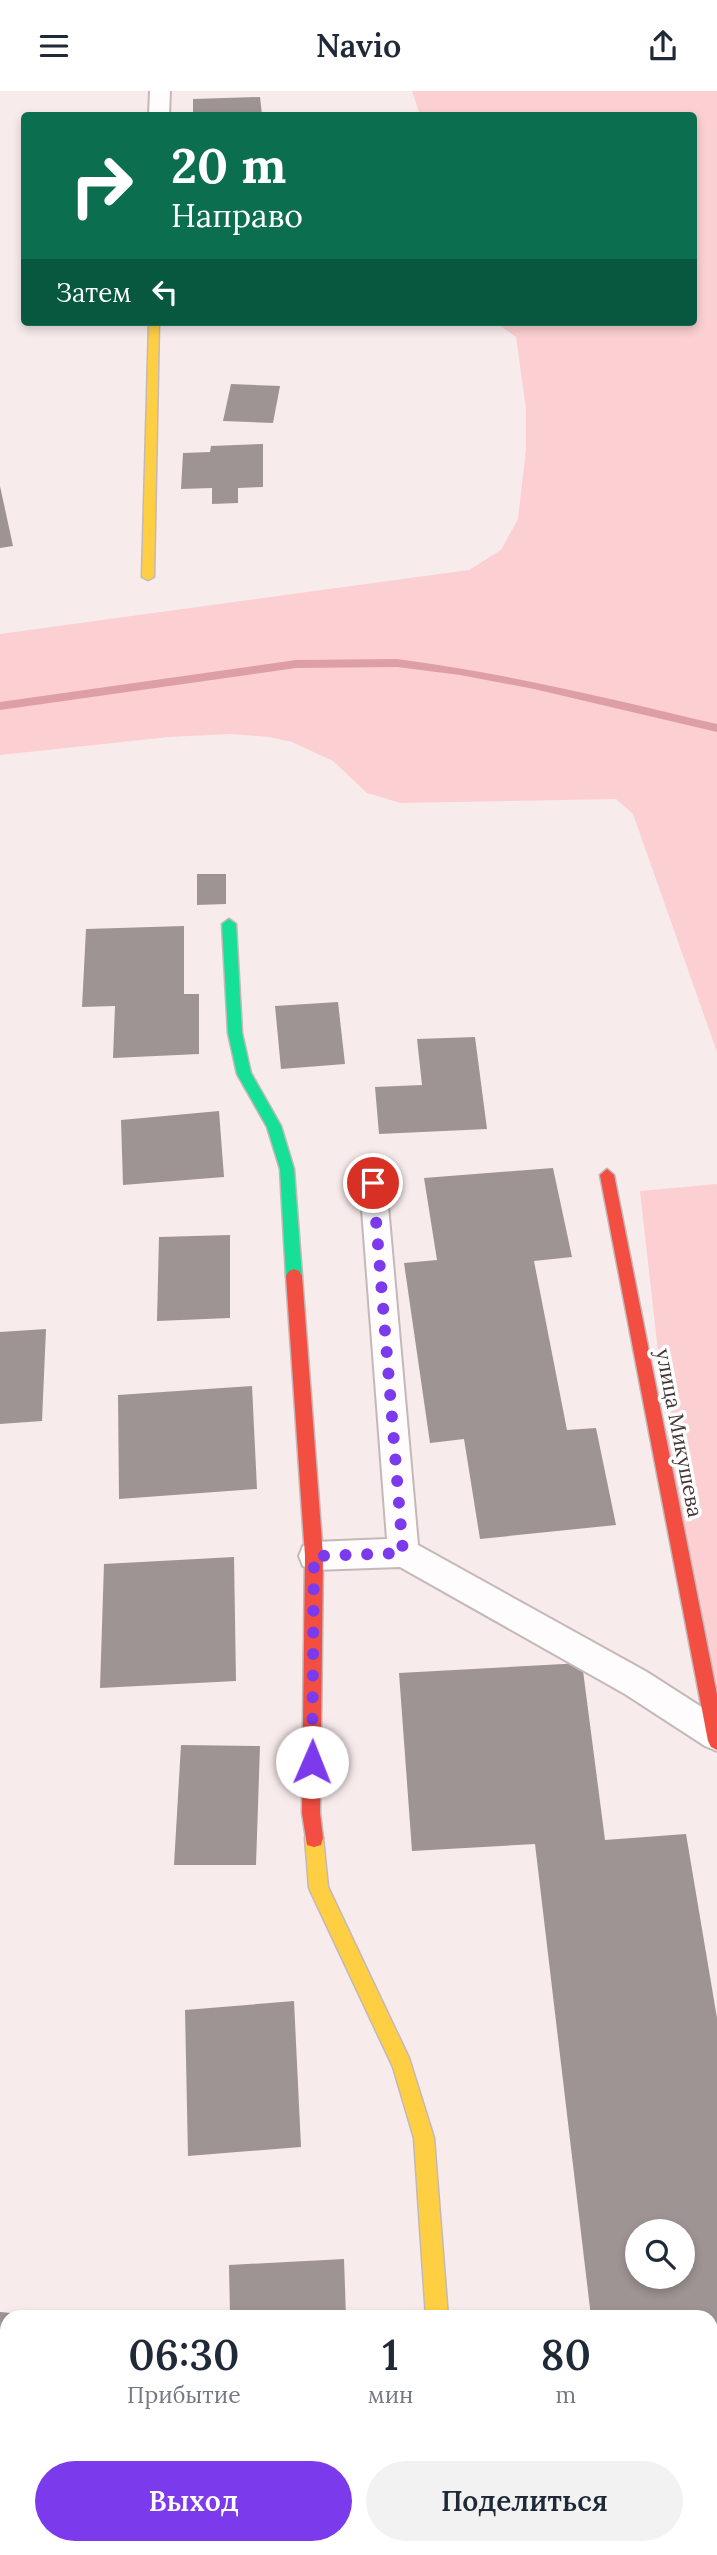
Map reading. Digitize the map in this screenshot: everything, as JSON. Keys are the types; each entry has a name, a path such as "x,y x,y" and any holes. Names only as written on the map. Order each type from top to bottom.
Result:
{"street":[{"path":"159,112 160,91"},
{"path":"148,577 154,326"},
{"path":"229,924 235,1033 244,1074 274,1126 287,1168 314,1556 311,1813 318,1888 402,2065 424,2138 436,2310"},
{"name":"улица Микушева","path":"607,1175 716,1738"}],"lane":[{"path":"373,1183 403,1553"},
{"path":"314,1556 403,1553 636,1683 716,1738"}],"shaded area":[{"path":"412,91 717,91 717,1052 633,814 616,799 401,803 367,793 333,761 292,742 231,734 169,737 0,755 0,634 469,570 501,550 518,519 526,449 526,409 516,337 501,326 697,326 697,112 419,112"},
{"path":"717,1184 717,1681 693,1662 640,1191"}],"building":[{"path":"260,97 262,112 193,112 193,99"},
{"path":"231,384 280,386 273,423 223,421"},
{"path":"263,444 263,487 238,488 238,503 212,504 212,488 181,489 183,453 210,452 211,446"},
{"path":"0,486 13,546 0,548"},
{"path":"197,874 226,874 226,904 197,905"},
{"path":"184,926 184,994 199,994 199,1054 113,1058 115,1006 82,1007 86,929"},
{"path":"338,1002 345,1064 281,1069 275,1006"},
{"path":"475,1037 487,1129 379,1134 375,1087 422,1085 417,1039"},
{"path":"219,1111 224,1177 123,1185 121,1120"},
{"path":"553,1168 572,1257 534,1261 567,1430 596,1428 616,1525 480,1539 464,1439 430,1443 404,1263 437,1260 424,1178"},
{"path":"230,1235 230,1318 157,1321 159,1237"},
{"path":"46,1329 42,1421 0,1424 0,1332"},
{"path":"252,1386 257,1489 119,1499 118,1395"},
{"path":"234,1557 236,1681 100,1688 104,1564"},
{"path":"582,1663 605,1840 686,1834 717,2018 717,2310 590,2310 535,1844 412,1851 399,1673"},
{"path":"181,1745 260,1746 256,1865 174,1865"},
{"path":"294,2001 301,2147 188,2156 185,2010"},
{"path":"344,2259 346,2310 230,2310 229,2265"}],"waterway":[{"path":"0,706 296,664 397,663 534,685 717,728"}],"traffic: fast":[{"path":"229,924 235,1033 244,1074 274,1126 287,1169 294,1276"}],"traffic: slow":[{"path":"148,577 154,326"},
{"path":"314,1838 319,1888 402,2065 424,2138 436,2310"}],"traffic: jam":[{"path":"607,1175 717,1741"},
{"path":"294,1276 314,1556 311,1813 314,1838"}],"route":[{"path":"312,1762 314,1556 403,1553 373,1183"}]}
